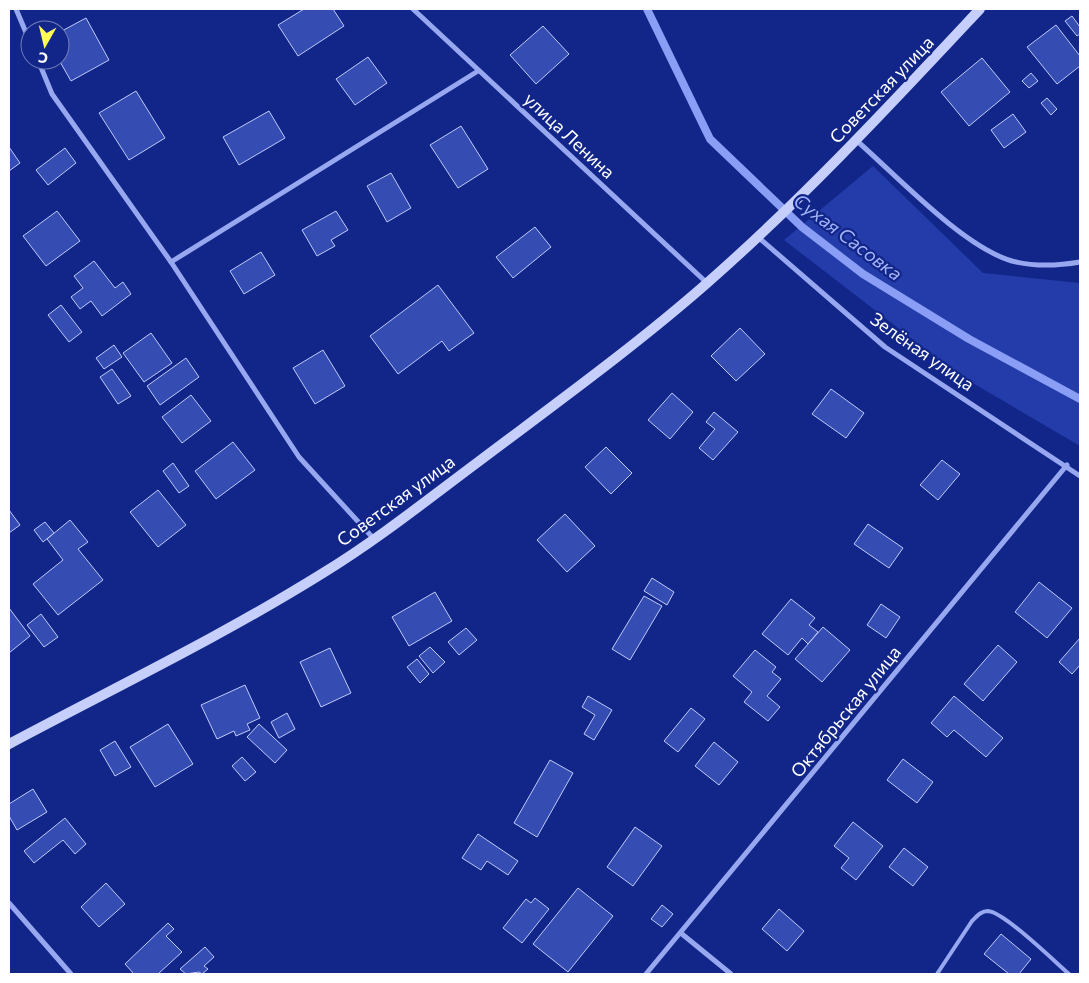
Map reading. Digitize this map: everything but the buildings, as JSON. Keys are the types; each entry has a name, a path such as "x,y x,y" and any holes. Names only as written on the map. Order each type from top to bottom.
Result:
{"street":[{"name":"улица Ленина","path":"413,9 707,283"},
{"name":"Советская улица","path":"9,744 256,612 324,573 375,539 563,398 707,283 761,233 857,141 980,9"},
{"path":"42,70 52,94 171,262 299,457 375,539"},
{"path":"171,262 478,70"},
{"path":"857,141 941,217 988,251 1010,260 1033,265 1055,266 1080,262"},
{"name":"Зелёная улица","path":"761,233 885,347 1067,465 1080,476"},
{"name":"Октябрьская улица","path":"646,974 682,934 1067,465"},
{"path":"9,903 71,974"},
{"path":"682,934 731,974"}],"lane":[{"path":"937,974 972,921 979,914 987,911 1005,919 1069,974"}],"shaded area":[{"path":"873,166 983,273 1080,283 1080,446 959,375 784,240"}],"waterway":[{"name":"Сухая Сасовка","path":"647,9 710,139 802,227 863,274 969,339 1080,399"}]}
